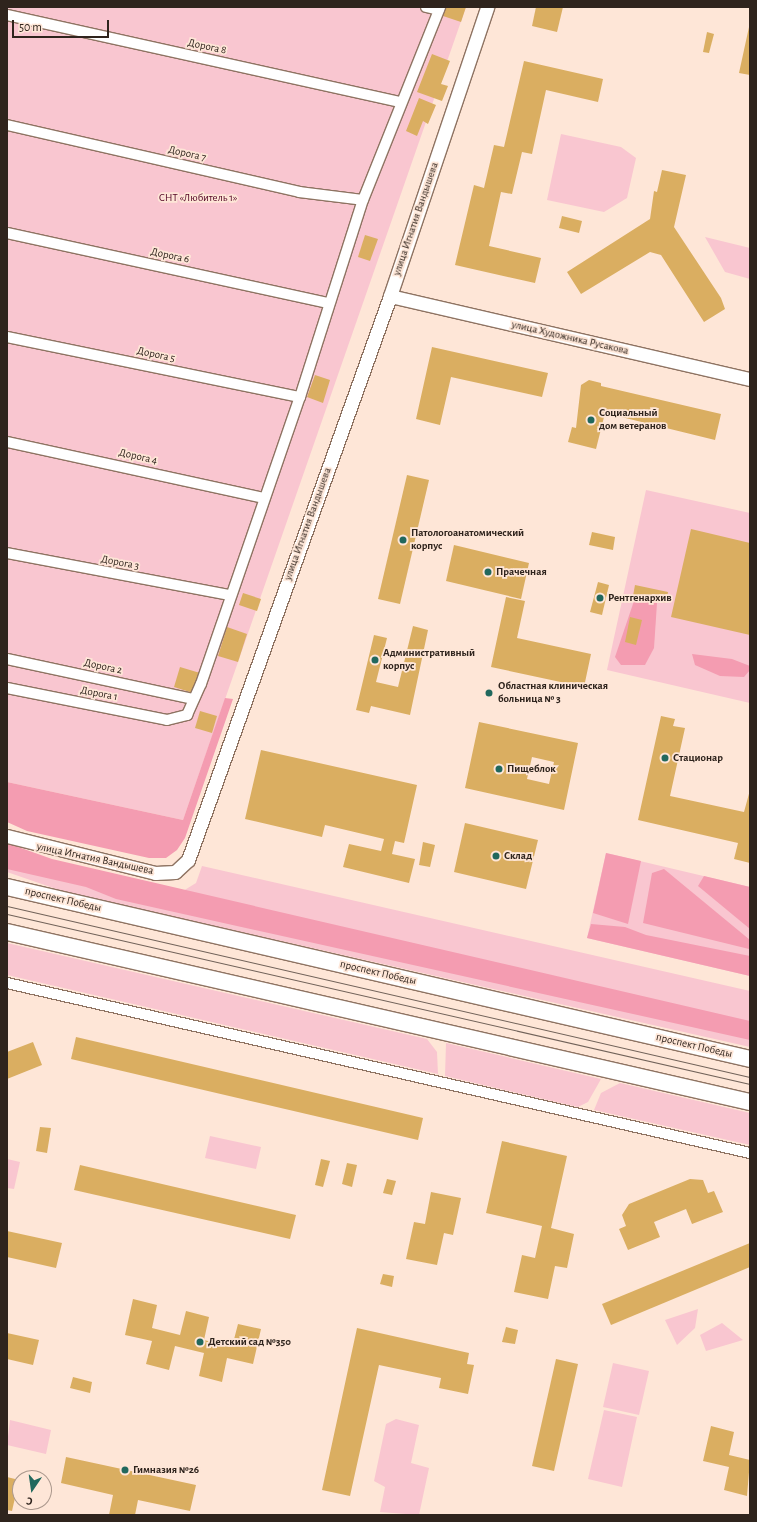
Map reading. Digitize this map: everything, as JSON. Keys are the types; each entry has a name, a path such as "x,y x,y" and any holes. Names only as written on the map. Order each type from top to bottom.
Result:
{"main road":[{"name":"проспект Победы","path":"7,887 750,1059"},
{"path":"7,932 750,1102"}],"street":[{"path":"194,699 263,498 300,397 328,303 363,200 439,8 426,7"},
{"name":"улица Игнатия Вандышева","path":"7,836 146,871 165,874 184,867 208,808 390,296 487,7"},
{"name":"Дорога 8","path":"7,15 401,102"},
{"name":"Дорога 7","path":"7,124 299,192 363,200"},
{"name":"Дорога 6","path":"7,233 328,303"},
{"name":"улица Художника Русакова","path":"390,296 750,379"},
{"name":"Дорога 5","path":"7,337 300,397"},
{"name":"Дорога 4","path":"7,442 263,498"},
{"name":"Дорога 3","path":"7,553 229,595"},
{"name":"Дорога 2","path":"7,659 194,699"},
{"name":"Дорога 1","path":"7,688 167,720 187,714 194,699"},
{"path":"7,983 750,1153"}],"green space":[{"name":"СНТ «Любитель 1»","path":"7,7 466,7 183,820 7,782"},
{"path":"561,134 621,147 636,158 627,198 604,212 547,200"},
{"path":"705,237 750,248 750,279 725,272"},
{"path":"646,490 750,513 750,703 607,670"},
{"path":"606,853 750,887 750,976 587,938"},
{"path":"7,854 183,891 196,883 202,866 750,991 750,1047 65,892 7,872"},
{"path":"7,943 427,1039 437,1052 438,1074 7,975"},
{"path":"446,1043 601,1079 588,1102 578,1107 445,1076"},
{"path":"620,1083 750,1113 750,1145 594,1110 601,1093"},
{"path":"210,1136 261,1147 256,1169 205,1158"},
{"path":"7,1159 20,1162 14,1189 7,1188"},
{"path":"698,1309 695,1328 677,1345 665,1320"},
{"path":"722,1323 743,1340 706,1351 700,1335"},
{"path":"613,1363 649,1371 639,1415 603,1407"},
{"path":"604,1410 637,1417 622,1487 588,1479"},
{"path":"396,1419 419,1425 411,1463 429,1468 419,1515 380,1512 385,1487 374,1481 386,1424"},
{"path":"10,1420 51,1430 46,1454 7,1445"}],"shaded area":[{"path":"635,598 657,603 654,648 645,665 621,665 615,657"},
{"path":"692,654 732,659 750,666 750,670 744,677 720,676 695,665"},
{"path":"225,698 233,699 185,838 177,850 166,858 149,858 27,831 7,822 7,782 183,820"},
{"path":"7,843 52,859 750,1021 750,1040 116,899 86,887 7,869"},
{"path":"606,853 641,861 628,924 593,913"},
{"path":"664,869 750,940 749,949 643,923 652,873"},
{"path":"704,876 750,887 750,929 698,886"},
{"path":"591,924 625,927 646,935 750,956 750,976 587,938"}],"building":[{"path":"446,7 466,7 461,22 443,16"},
{"path":"536,7 563,7 557,32 532,26"},
{"path":"750,27 750,75 739,73"},
{"path":"707,32 714,34 709,53 703,52"},
{"path":"432,54 450,61 441,84 448,86 442,101 417,92"},
{"path":"524,61 603,79 598,102 546,90 532,154 522,152 512,194 501,192 489,246 541,258 535,283 455,265 474,185 484,188 494,145 504,147"},
{"path":"419,98 436,105 428,124 423,121 417,136 406,131"},
{"path":"662,170 686,175 674,227 721,298 725,309 704,322 661,255 650,252 581,294 567,272 650,219 654,191 657,192"},
{"path":"562,216 582,221 579,233 559,228"},
{"path":"365,235 378,239 370,261 358,257"},
{"path":"432,347 548,373 542,397 451,377 440,425 416,419"},
{"path":"315,375 330,380 323,403 307,397"},
{"path":"589,380 601,383 601,386 721,414 715,440 605,413 596,449 568,442 572,427 576,428 581,385"},
{"name":"Патологоанатомический корпус","path":"407,475 429,480 400,604 378,599"},
{"path":"691,529 750,543 750,635 671,617"},
{"path":"592,532 615,537 613,550 589,545"},
{"name":"Прачечная","path":"454,545 529,563 521,599 446,581"},
{"name":"Рентгенархив","path":"598,582 609,585 602,615 590,612"},
{"path":"635,585 668,592 666,603 633,596"},
{"path":"243,593 261,599 257,611 239,605"},
{"path":"506,597 525,601 517,638 591,654 584,687 491,667"},
{"path":"630,617 642,620 636,645 625,642"},
{"name":"Административный корпус","path":"413,626 428,630 410,715 371,706 369,713 356,710 374,635 387,638 376,682 398,687"},
{"path":"227,627 247,634 238,662 218,656"},
{"path":"180,667 200,673 193,693 174,687"},
{"path":"200,711 217,716 212,733 195,728"},
{"name":"Стационар","path":"661,716 675,719 673,726 685,728 670,796 744,812 750,790 750,863 734,859 738,843 638,820"},
{"name":"Пищеблок","path":"479,722 578,743 564,810 465,788","holes":["532,757 554,762 549,784 527,779"]},
{"path":"261,750 417,785 404,843 395,841 392,854 415,859 409,883 343,867 349,844 381,851 384,839 325,825 322,837 245,819"},
{"name":"Склад","path":"465,823 538,840 526,889 454,872"},
{"path":"423,842 435,845 430,867 419,865"},
{"path":"76,1037 423,1118 418,1140 71,1059"},
{"path":"33,1042 42,1065 7,1079 7,1052"},
{"path":"40,1127 51,1128 47,1153 36,1151"},
{"path":"502,1141 567,1156 551,1228 574,1234 567,1268 555,1266 548,1299 514,1292 522,1255 535,1258 542,1226 486,1213"},
{"path":"321,1159 330,1161 323,1187 315,1185"},
{"path":"347,1163 357,1165 352,1187 342,1184"},
{"path":"80,1165 296,1215 290,1239 74,1190"},
{"path":"387,1179 396,1181 392,1195 383,1193"},
{"path":"690,1179 703,1180 708,1193 714,1191 723,1212 692,1224 686,1209 654,1222 660,1237 628,1250 619,1229 626,1226 622,1215 629,1204"},
{"path":"431,1192 461,1198 453,1235 444,1233 437,1265 406,1259 414,1222 425,1224"},
{"path":"7,1231 62,1243 56,1268 7,1257"},
{"path":"750,1243 750,1267 611,1325 602,1304"},
{"path":"383,1274 394,1276 392,1287 380,1284"},
{"path":"133,1299 157,1305 152,1328 180,1335 186,1311 209,1317 204,1340 232,1347 238,1324 261,1329 253,1364 227,1358 222,1382 199,1376 204,1353 175,1346 169,1370 146,1364 152,1341 125,1335"},
{"path":"506,1327 518,1330 515,1344 502,1342"},
{"path":"357,1328 469,1353 467,1364 474,1365 468,1394 439,1388 441,1378 379,1365 350,1496 322,1490"},
{"path":"7,1333 39,1340 33,1365 7,1359"},
{"path":"556,1359 578,1364 554,1471 532,1466"},
{"path":"73,1377 92,1382 90,1393 70,1388"},
{"path":"711,1426 734,1432 729,1455 750,1460 747,1496 724,1490 729,1467 703,1461"},
{"path":"66,1457 196,1485 190,1511 138,1500 135,1515 109,1515 113,1495 61,1483"},
{"path":"7,1477 12,1478 12,1510 12,1511 7,1510"}],"tram line":[{"path":"7,906 750,1077"},
{"path":"7,914 750,1084"}],"place":[{"name":"Социальный дом ветеранов","path":"591,420"},
{"name":"Патологоанатомический корпус","path":"403,540"},
{"name":"Прачечная","path":"488,572"},
{"name":"Рентгенархив","path":"600,598"},
{"name":"Административный корпус","path":"375,660"},
{"name":"Областная клиническая больница № 3","path":"489,693"},
{"name":"Стационар","path":"665,758"},
{"name":"Пищеблок","path":"499,769"},
{"name":"Склад","path":"496,856"},
{"name":"Детский сад №350","path":"200,1342"},
{"name":"Гимназия №26","path":"125,1470"}]}
